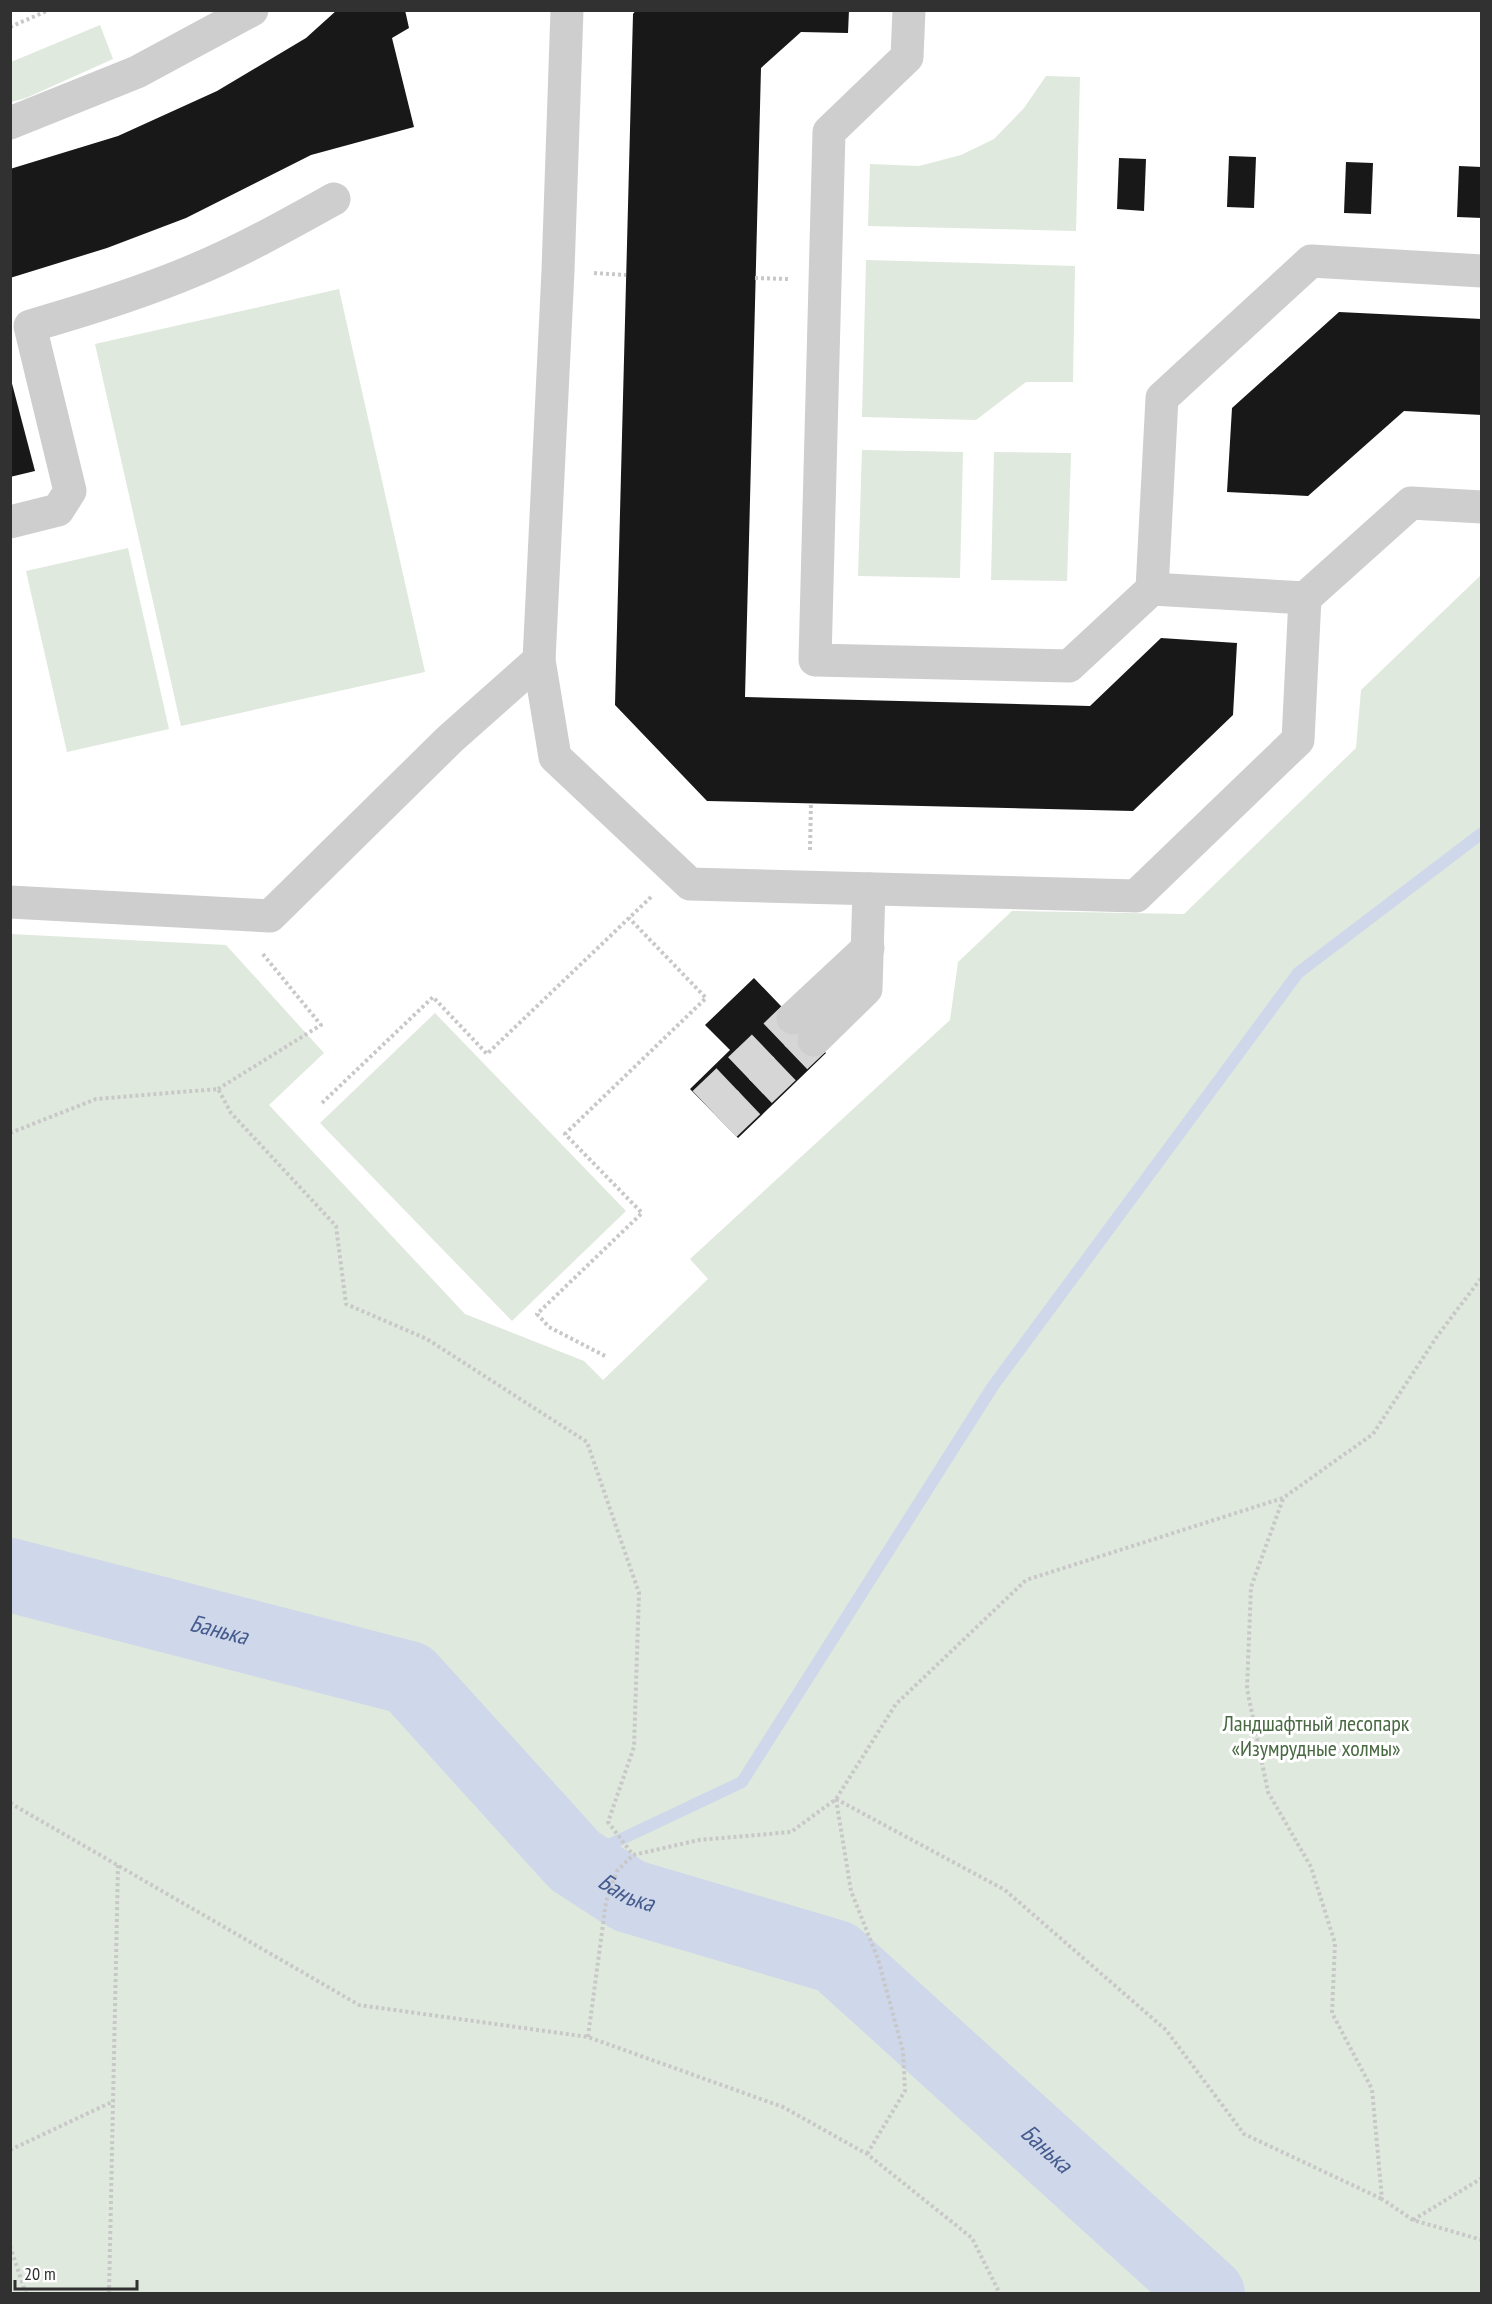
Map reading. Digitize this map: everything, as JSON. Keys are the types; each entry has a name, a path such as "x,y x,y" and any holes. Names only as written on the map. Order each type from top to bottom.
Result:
{"lane":[{"path":"10,123 137,72 252,10"},
{"path":"567,10 539,660 555,757 690,884 1136,896 1298,741 1305,598"},
{"path":"909,10 908,57 829,132 815,660 1069,666 1152,590 1162,398 1311,261 1482,271"},
{"path":"10,522 58,510 70,491 30,327 118,300 196,269 276,231 334,199"},
{"path":"1152,590 1305,598 1411,503 1482,507"},
{"path":"10,902 270,916 450,739 539,660"},
{"path":"803,1029 868,948 869,889"}],"path":[{"path":"10,27 49,10"},
{"path":"809,887 811,803"},
{"path":"322,1103 433,997 488,1054 678,871"},
{"path":"10,1133 96,1099 218,1089 321,1025 229,914"},
{"path":"605,1356 549,1327 537,1314 642,1213 565,1134 706,998 629,918"},
{"path":"218,1089 231,1113 336,1226 346,1304 427,1339 587,1442 639,1593 633,1747 608,1822 633,1855"},
{"path":"588,2037 606,1902 617,1871 633,1855 699,1840 791,1832 836,1799 896,1704 1026,1580 1283,1498 1373,1434 1438,1335 1482,1277"},
{"path":"1283,1498 1251,1587 1246,1689 1268,1792 1311,1867 1335,1943 1332,2013 1372,2089 1382,2199"},
{"path":"836,1799 851,1891 878,1959 903,2051 905,2091 867,2154"},
{"path":"836,1799 1005,1890 1166,2030 1244,2134 1382,2199 1413,2220 1482,2240"},
{"path":"10,1803 359,2005 588,2037 783,2107 867,2154 972,2238 999,2294"},
{"path":"110,2294 118,1865"},
{"path":"10,2150 114,2101"},
{"path":"1413,2220 1482,2178"},
{"path":"10,2246 26,2294"}],"green space":[{"path":"100,25 113,59 26,98 11,102 11,62"},
{"path":"1046,76 1080,77 1076,231 868,226 870,164 919,166 961,155 994,139 1024,108"},
{"path":"866,260 1075,266 1073,382 1026,382 976,420 862,417"},
{"path":"339,289 425,672 181,726 95,344"},
{"path":"862,450 963,452 960,578 858,576"},
{"path":"994,452 1071,453 1067,581 991,580"},
{"path":"128,548 169,729 67,752 26,571"},
{"name":"Ландшафтный лесопарк «Изумрудные холмы»","path":"1481,575 1481,2293 11,2293 11,934 226,945 324,1053 269,1105 465,1314 584,1361 603,1380 708,1279 690,1259 950,1020 958,962 1012,911 1184,914 1356,748 1361,690"},
{"path":"435,1013 626,1211 512,1321 320,1123"}],"building":[{"path":"337,10 405,10 409,28 392,38 414,127 311,155 186,218 107,248 10,278 10,169 118,136 217,91 306,38"},
{"path":"636,10 849,10 848,33 801,32 761,68 745,697 1090,706 1161,638 1237,643 1233,715 1133,811 707,801 615,705 633,14"},
{"path":"1229,156 1256,157 1254,208 1227,207"},
{"path":"1119,158 1146,159 1144,211 1117,209"},
{"path":"1346,162 1373,163 1371,214 1344,213"},
{"path":"1459,166 1482,167 1482,218 1457,217"},
{"path":"1339,312 1482,319 1482,415 1404,411 1308,496 1227,492 1232,408"},
{"path":"10,376 35,471 10,477"},
{"path":"754,978 826,1053 738,1138 690,1089 730,1050 705,1025"}],"waterway":[{"path":"575,1861 742,1782 993,1386 1298,973 1482,833"},
{"name":"Банька","path":"10,1575 409,1678 575,1861 629,1896 836,1957 1208,2294"}],"tunnel":[{"path":"704,1103 793,1018"},
{"path":"725,1125 814,1040"}]}
